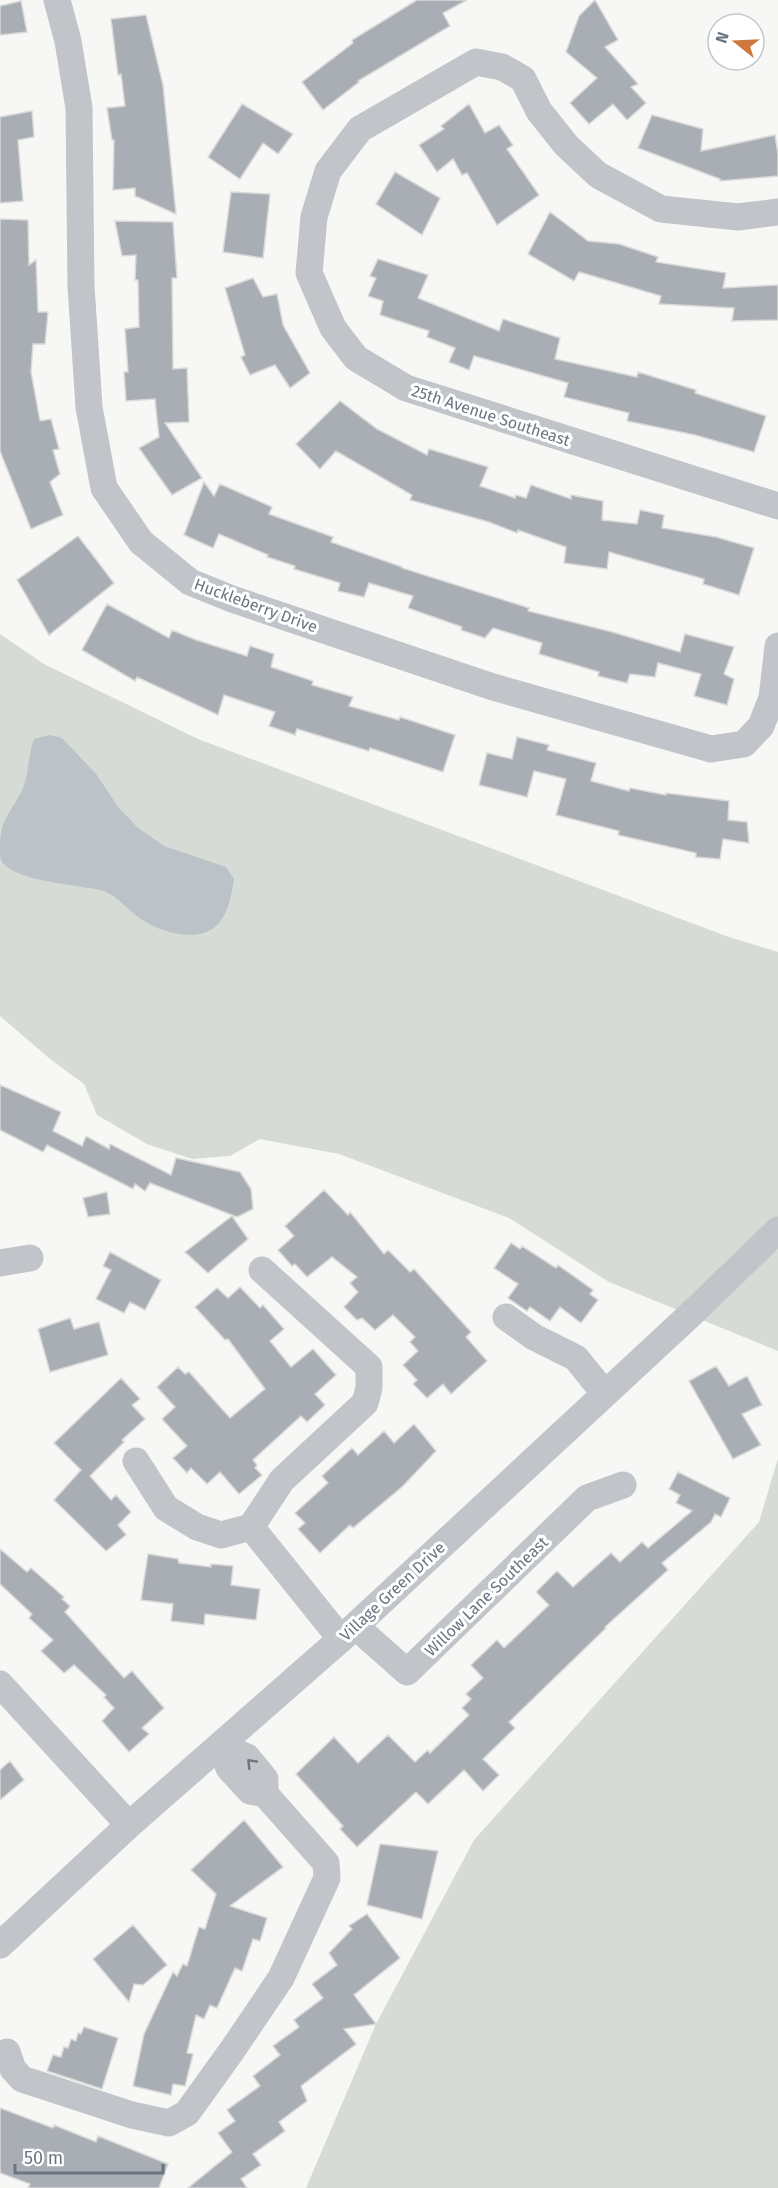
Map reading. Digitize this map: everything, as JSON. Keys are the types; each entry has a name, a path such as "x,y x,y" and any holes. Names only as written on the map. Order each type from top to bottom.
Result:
{"street":[{"name":"Huckleberry Drive","path":"57,0 68,41 79,108 81,286 89,406 104,488 141,542 190,582 232,599 493,687 711,749 744,744 761,726 772,698 778,646"},
{"name":"25th Avenue Southeast","path":"778,212 738,217 661,209 598,175 566,145 538,111 523,80 502,67 476,62 360,129 328,171 314,217 309,273 333,328 356,358 406,388 778,506"},
{"name":"Village Green Drive","path":"0,1945 129,1825 348,1632 778,1230"},
{"path":"0,1263 30,1258"},
{"path":"136,1461 166,1508 197,1527 221,1534 251,1527 282,1480 365,1403 369,1388 369,1366 262,1270"},
{"path":"506,1317 534,1337 576,1358 605,1394"},
{"name":"Willow Lane Southeast","path":"348,1632 407,1672 587,1498 623,1485"},
{"path":"251,1527 348,1632"},
{"path":"4,1696 129,1825"},
{"path":"7,2052 13,2068 22,2079 132,2115 169,2123 187,2113 233,2049 281,1978 327,1878 326,1863 265,1794 265,1779 247,1757 220,1746"}],"shaded area":[{"path":"0,634 44,664 198,739 729,937 778,952 778,1351 609,1282 509,1218 339,1154 260,1139 230,1156 192,1159 147,1144 97,1115 84,1084 50,1059 0,1016"},
{"path":"49,735 62,738 96,774 119,808 137,827 164,846 226,867 234,879 229,903 220,922 204,933 179,934 149,924 106,892 46,881 18,873 7,867 1,860 2,828 23,788 34,739"},
{"path":"778,1458 778,2188 306,2188 376,2024 474,1840 759,1522"}],"building":[{"path":"417,0 467,0 443,13 450,26 358,81 323,110 302,82 353,43 352,40"},
{"path":"595,0 618,40 605,47 638,84 631,87 646,103 627,120 613,104 589,124 570,103 597,78 566,52 579,16"},
{"path":"21,1 27,32 0,35 0,6"},
{"path":"146,15 163,85 176,214 135,196 135,188 113,190 114,140 112,140 107,108 125,106 121,74 118,75 111,19"},
{"path":"242,104 293,134 278,154 263,143 240,179 208,157"},
{"path":"469,104 485,133 499,125 513,145 507,149 539,195 497,225 467,173 462,175 453,159 437,172 419,145 444,129 441,126"},
{"path":"32,111 34,137 18,140 23,201 0,203 0,117"},
{"path":"652,115 703,129 701,151 775,135 778,176 720,181 720,179 638,148"},
{"path":"395,172 440,198 422,235 376,204"},
{"path":"231,192 270,194 263,258 223,252"},
{"path":"550,212 588,241 619,244 658,257 656,262 726,273 723,288 778,285 778,320 732,321 734,308 659,304 661,296 579,272 574,281 528,254"},
{"path":"0,219 28,220 29,265 36,260 38,312 48,312 45,344 33,344 31,372 40,421 51,419 59,449 53,450 60,474 50,482 63,515 31,529 0,451"},
{"path":"115,221 173,222 177,278 172,278 173,369 187,368 189,422 165,423 202,478 172,495 139,448 159,437 155,399 126,401 124,372 128,372 125,329 139,327 138,280 135,280 136,255 122,256"},
{"path":"378,259 428,275 418,298 499,331 503,319 560,338 555,359 637,377 638,372 696,390 695,393 766,416 754,452 695,435 627,421 629,413 564,397 568,383 474,356 469,370 449,362 455,348 427,337 429,331 380,315 383,301 368,296 376,278 370,276"},
{"path":"253,278 263,297 277,294 283,325 310,373 290,388 275,365 250,375 241,357 245,355 225,288"},
{"path":"340,401 377,429 427,455 429,449 488,467 480,486 515,498 516,495 526,498 531,485 571,499 571,495 603,501 602,520 637,524 640,510 664,515 662,528 716,537 754,548 739,595 703,584 704,579 609,552 607,569 564,563 566,547 518,530 517,533 489,522 410,500 412,495 336,451 320,469 296,444"},
{"path":"204,482 214,496 220,484 272,507 269,514 333,537 331,542 402,568 529,608 528,611 680,652 685,634 734,647 724,674 734,679 727,705 694,696 701,674 658,663 655,677 630,674 627,683 598,676 599,672 539,654 542,643 493,628 485,638 461,630 462,627 408,608 413,596 369,583 364,597 338,591 340,583 294,569 295,566 267,557 268,555 219,534 213,548 184,535"},
{"path":"78,536 114,583 49,635 17,580"},
{"path":"107,604 169,638 172,630 247,656 250,646 274,654 271,667 313,681 312,685 353,697 349,706 399,720 400,717 455,735 443,772 370,748 369,751 297,729 295,735 269,726 275,712 224,695 218,715 137,677 135,681 82,650"},
{"path":"517,737 549,745 547,750 596,763 591,781 629,791 630,788 666,795 666,793 729,801 728,820 747,822 749,843 723,839 720,859 696,857 696,853 618,835 619,831 556,815 566,779 534,771 527,797 479,785 487,753 512,759"},
{"path":"0,1085 61,1112 53,1131 82,1146 86,1136 109,1149 110,1144 171,1175 176,1158 240,1172 251,1189 253,1209 237,1217 150,1183 145,1191 135,1184 133,1189 47,1145 43,1152 0,1130"},
{"path":"324,1190 348,1215 350,1212 384,1254 388,1250 410,1272 414,1269 471,1332 466,1337 487,1361 451,1394 443,1384 427,1398 413,1384 417,1380 403,1365 418,1351 410,1342 415,1337 393,1315 375,1330 362,1318 357,1320 344,1307 358,1292 350,1283 357,1277 332,1257 307,1277 295,1264 292,1266 278,1250 294,1236 285,1226"},
{"path":"107,1192 110,1214 88,1217 83,1198"},
{"path":"232,1216 248,1239 208,1273 185,1252"},
{"path":"511,1243 520,1249 522,1246 556,1268 558,1265 593,1290 590,1294 598,1300 581,1323 560,1307 550,1321 530,1307 527,1311 508,1298 518,1284 494,1268"},
{"path":"110,1252 161,1280 145,1310 130,1302 124,1313 96,1299 111,1270 103,1266"},
{"path":"240,1287 260,1308 263,1305 284,1329 270,1341 291,1367 313,1349 336,1375 315,1394 325,1405 307,1422 301,1416 253,1460 257,1465 255,1468 262,1475 239,1494 220,1472 207,1484 191,1468 187,1473 173,1458 187,1446 162,1419 175,1407 157,1387 178,1367 185,1374 189,1372 230,1418 265,1389 228,1339 225,1340 195,1307 217,1288 228,1298"},
{"path":"70,1318 74,1329 99,1322 108,1355 50,1372 38,1329"},
{"path":"716,1366 729,1386 747,1376 762,1405 742,1414 761,1445 733,1459 689,1381"},
{"path":"121,1378 140,1399 132,1405 145,1419 122,1440 124,1442 90,1476 111,1500 116,1495 131,1512 118,1525 126,1535 106,1551 54,1500 81,1470 54,1443"},
{"path":"414,1424 436,1451 403,1486 353,1528 350,1525 320,1553 298,1529 305,1523 295,1513 328,1483 322,1476 352,1448 358,1455 384,1431 394,1443"},
{"path":"678,1472 730,1498 721,1517 715,1514 711,1522 662,1563 668,1570 605,1627 509,1722 515,1728 483,1759 499,1775 483,1791 464,1770 428,1804 416,1792 357,1847 340,1829 343,1826 296,1774 334,1737 358,1763 388,1735 415,1762 428,1750 430,1753 469,1715 462,1708 471,1699 466,1694 483,1678 471,1665 497,1640 504,1648 549,1605 536,1592 557,1571 573,1587 611,1553 620,1562 642,1542 648,1548 692,1511 676,1503 680,1495 669,1489"},
{"path":"0,1549 27,1572 31,1568 64,1597 62,1599 70,1606 65,1612 124,1678 132,1671 164,1708 142,1728 149,1734 129,1752 102,1721 114,1708 104,1697 106,1695 74,1665 64,1673 41,1651 53,1640 29,1618 32,1614 0,1584"},
{"path":"148,1554 178,1559 179,1563 211,1567 211,1564 233,1566 231,1585 260,1589 256,1620 205,1614 204,1625 171,1621 173,1604 141,1600"},
{"path":"10,1761 24,1780 0,1800 0,1770"},
{"path":"244,1820 283,1867 230,1906 267,1918 260,1941 253,1939 242,1971 235,1968 217,2008 210,2005 204,2019 196,2015 187,2053 193,2054 185,2086 173,2084 171,2095 133,2086 144,2034 173,1972 177,1976 183,1964 187,1966 199,1927 205,1929 216,1894 191,1870"},
{"path":"380,1844 438,1851 422,1919 367,1905"},
{"path":"367,1914 400,1958 354,1995 376,2024 344,2029 356,2044 301,2086 307,2101 279,2122 285,2131 253,2154 261,2165 241,2179 247,2188 188,2188 232,2152 218,2133 235,2121 227,2110 260,2086 253,2076 280,2055 273,2046 299,2027 294,2020 323,1998 312,1984 337,1965 329,1953 352,1929 349,1926"},
{"path":"133,1925 167,1965 143,1985 134,1984 129,2002 93,1959"},
{"path":"84,2027 118,2038 102,2089 47,2071 53,2055 61,2057 64,2047 68,2048 71,2039 76,2041 78,2033 81,2034"},
{"path":"0,2108 53,2128 54,2125 96,2142 98,2136 168,2164 159,2188 28,2188 30,2184 0,2173"}]}
